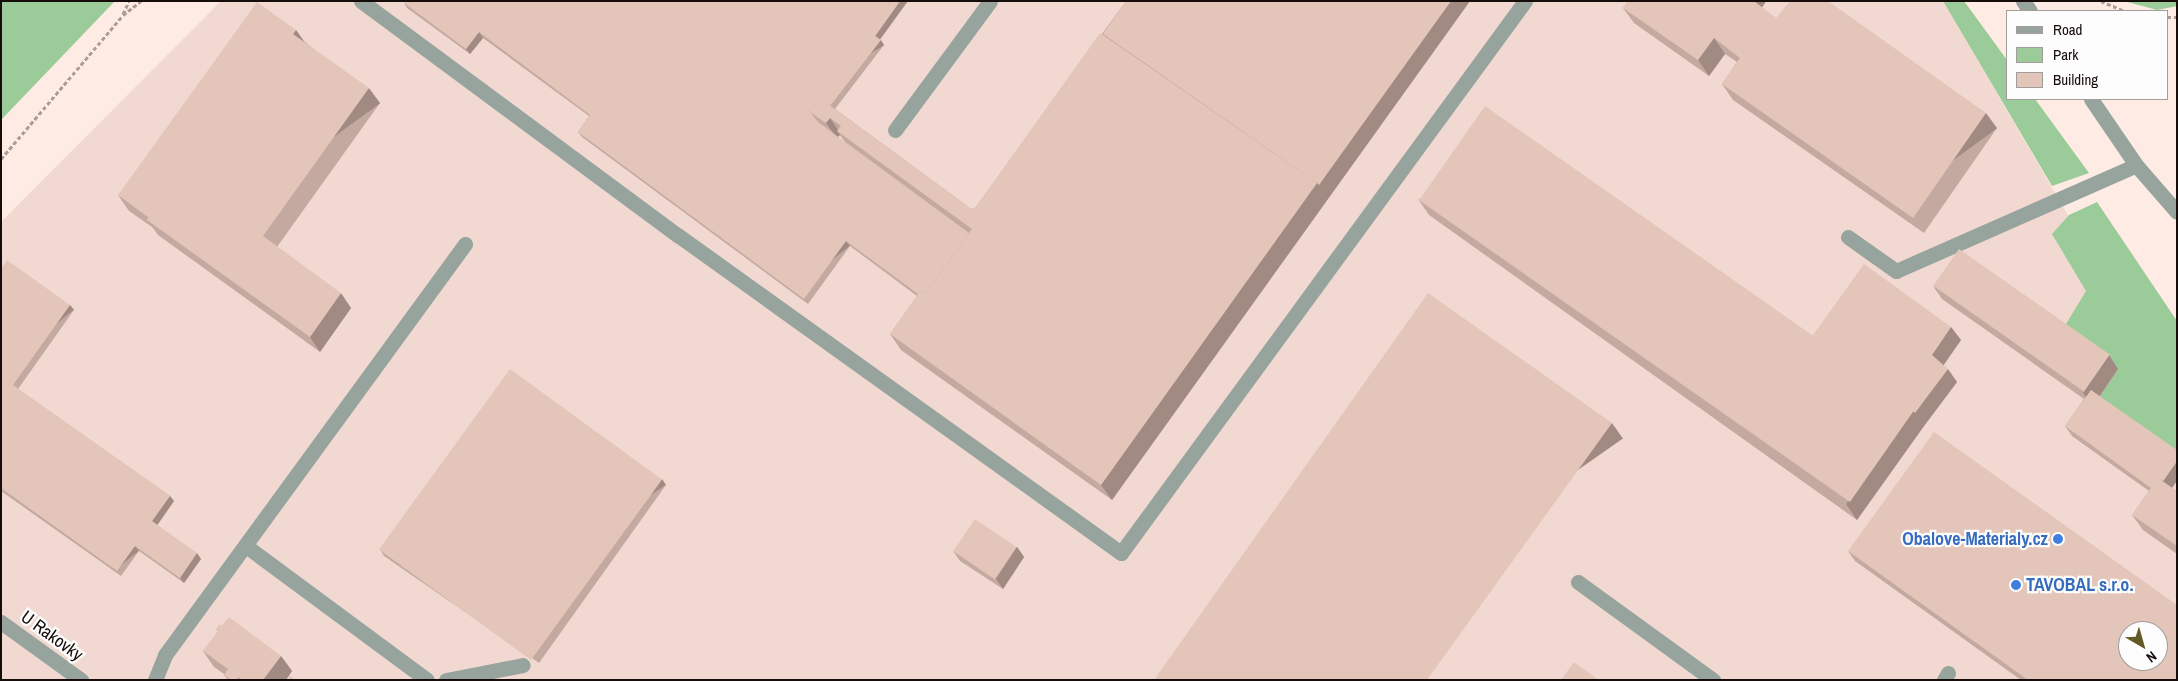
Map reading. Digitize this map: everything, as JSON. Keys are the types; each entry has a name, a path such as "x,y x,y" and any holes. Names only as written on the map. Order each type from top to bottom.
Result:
{"street":[{"path":"361,1 679,236 1121,553 1525,1"},
{"path":"895,130 990,1"},
{"path":"2092,100 2136,165 2177,212"},
{"path":"1848,237 1896,271 2136,165"},
{"path":"155,680 165,654 246,546 465,244"},
{"path":"246,546 427,680"},
{"path":"1578,582 1713,680"},
{"name":"U Rakovky","path":"1,622 81,680"},
{"path":"446,680 523,665"}],"path":[{"path":"123,15 129,1"},
{"path":"1,159 123,15 141,1"},
{"path":"2101,1 2123,10"}],"shaded area":[{"path":"221,1 1943,1 2177,402 2177,680 1,680 1,222"}],"green space":[{"path":"1,1 115,1 1,120"},
{"path":"1943,1 1964,1 2006,59 2006,100 2036,100 2089,173 2052,186"},
{"path":"2124,1 2177,1 2177,6 2157,10"},
{"path":"2097,202 2177,321 2177,455 2098,399 2118,369 2063,329 2086,291 2052,234 2069,215"}],"building":[{"path":"405,1 900,1 875,36 881,40 830,106 819,100 810,112 818,122 969,233 925,294 920,291 918,294 846,241 804,299 578,132 590,115 479,32 466,49 404,3"},
{"path":"1126,1 1451,1 1319,185 1103,34"},
{"path":"1628,1 1754,1 1776,18 1790,1 1828,1 1986,113 1913,218 1722,84 1740,58 1714,38 1698,60 1623,8"},
{"path":"257,2 296,30 293,34 369,88 263,236 341,293 310,337 147,220 148,217 118,195"},
{"path":"1100,33 1317,183 1101,485 890,334 920,291 925,294 972,229 837,131 841,126 830,118 826,123 810,112 819,100 825,102 970,208 975,208"},
{"path":"1485,106 1916,408 1850,502 1419,200"},
{"path":"1959,249 2110,355 2084,391 1933,286"},
{"path":"7,260 70,305 13,385 170,496 152,521 197,553 180,578 135,546 117,571 1,488 1,269"},
{"path":"1864,264 1951,327 1932,355 1948,369 1915,413 1811,338"},
{"path":"1428,293 1612,423 1427,680 1154,680"},
{"path":"510,369 662,480 531,660 379,549"},
{"path":"2091,390 2177,450 2177,461 2163,481 2158,478 2151,488 2065,426"},
{"name":"TAVOBAL s.r.o.","path":"1934,432 2177,605 2177,680 2028,680 1848,551"},
{"path":"2158,478 2177,491 2177,546 2132,515"},
{"path":"975,519 1016,547 995,579 953,551"},
{"path":"229,617 281,656 263,680 242,680 238,677 237,680 231,680 224,675 228,669 203,651 218,631 216,629 219,624 221,626"},
{"path":"1574,662 1599,680 1561,680"},
{"path":"290,676 295,680 287,680"}],"place":[{"name":"Obalove-Materialy.cz","path":"2058,539"},
{"name":"TAVOBAL s.r.o.","path":"2016,585"}]}
